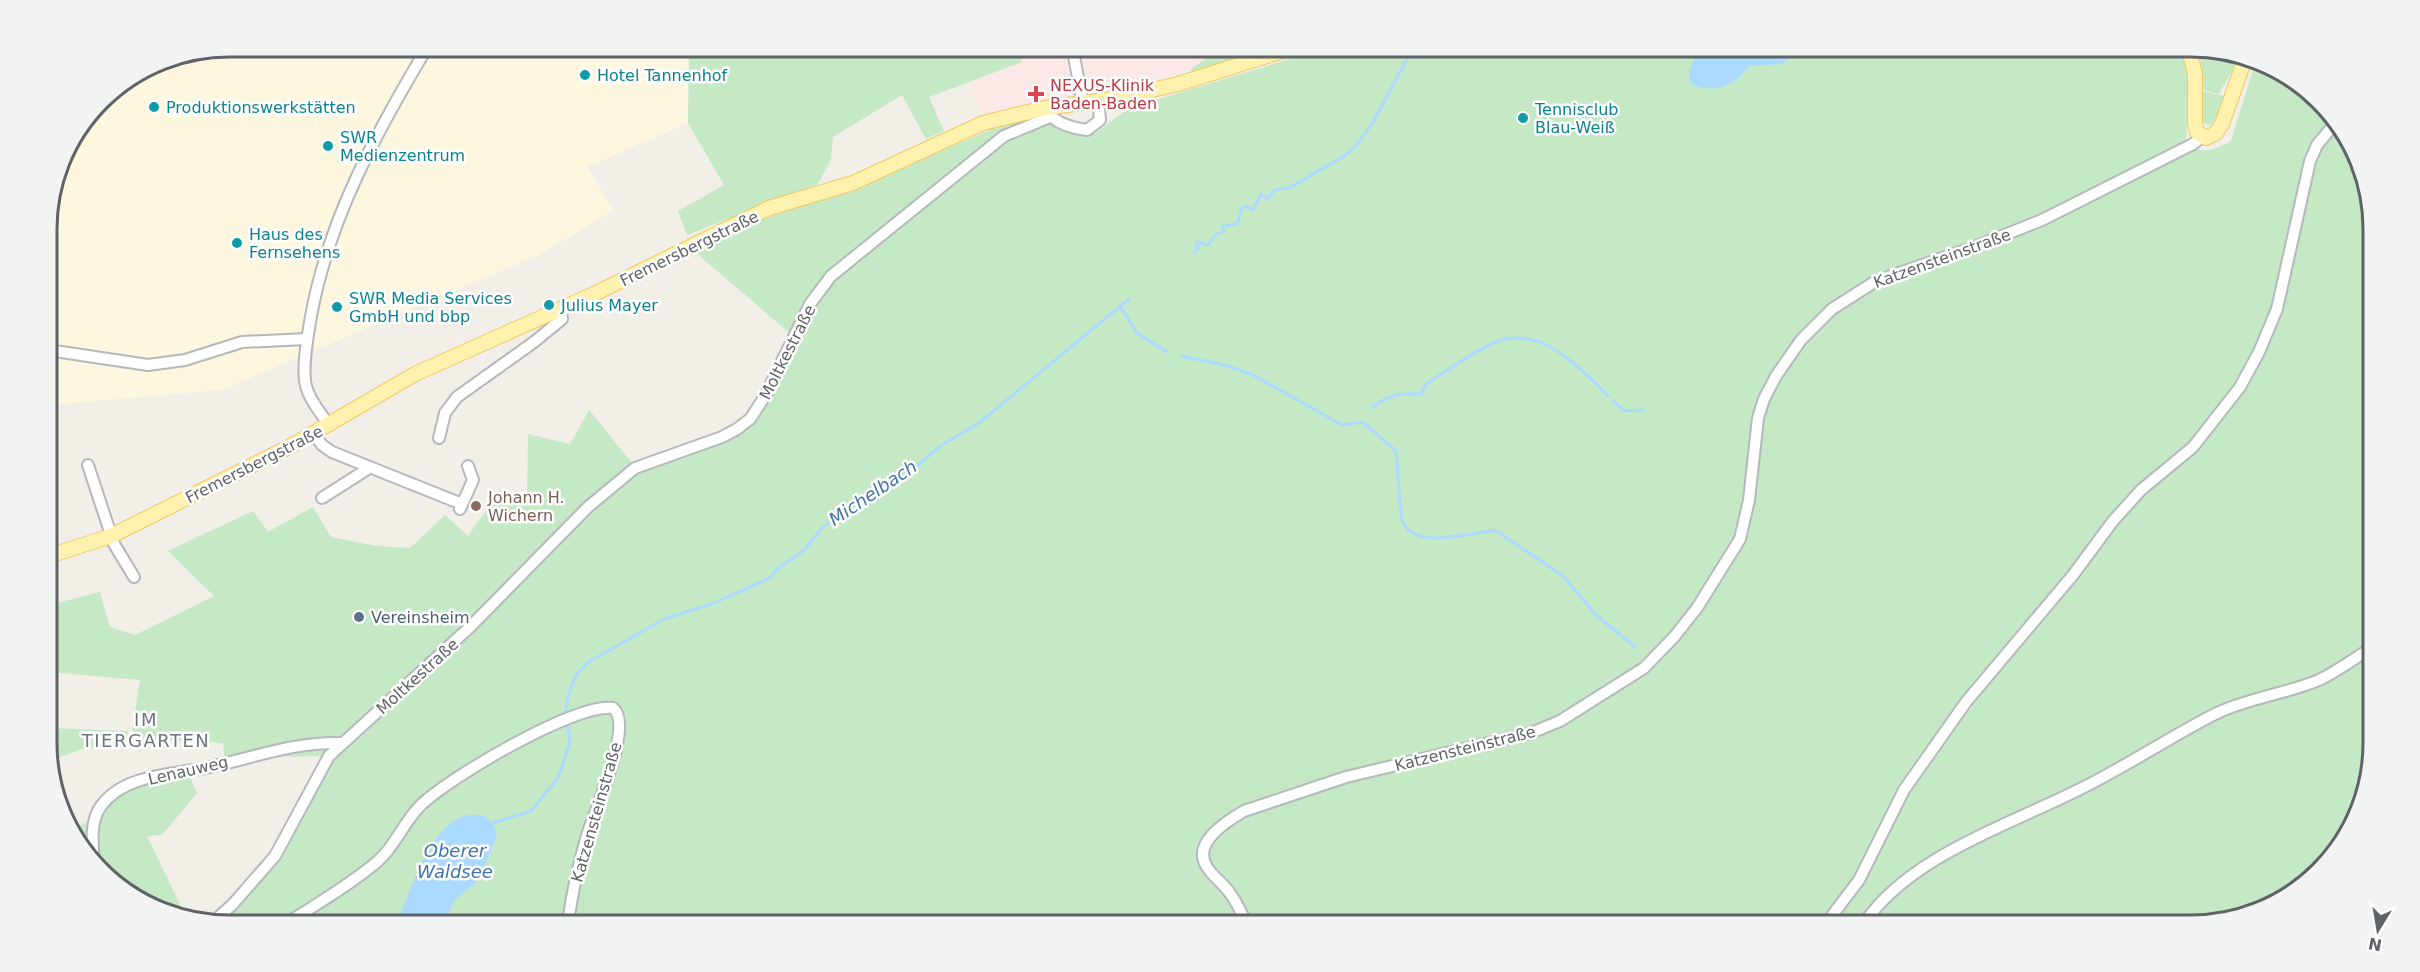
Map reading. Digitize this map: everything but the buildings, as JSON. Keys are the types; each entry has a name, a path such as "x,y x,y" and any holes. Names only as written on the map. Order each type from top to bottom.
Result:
{"main road":[{"name":"Fremersbergstraße","path":"57,553 111,536 314,434 415,374 561,309 769,208 854,183 983,123 1048,112 1178,84 1264,57"},
{"path":"2191,57 2195,74 2195,124 2197,132 2202,137 2211,136 2222,124 2243,65"}],"street":[{"path":"329,425 311,398 305,382 307,339 318,284 355,177 373,140 422,57"},
{"path":"1074,57 1083,103"},
{"path":"1048,112 1074,128 1087,130 1100,120 1098,100"},
{"name":"Moltkestraße","path":"221,915 275,856 328,756 341,743 414,680 588,507 635,468 722,437 750,419 765,396 810,304 831,276 1004,136 1048,112"},
{"path":"1833,915 1859,880 1904,790 1966,702 2073,575 2113,521 2141,490 2193,447 2240,387 2259,352 2277,309 2310,161 2317,145 2331,129"},
{"name":"Katzensteinstraße","path":"1242,915 1229,891 1206,866 1203,859 1207,842 1244,811 1346,777 1531,733 1560,721 1644,668 1674,637 1716,581 1740,539 1749,500 1758,418 1764,399 1776,376 1802,340 1832,309 1876,281 1977,246 2052,215 2193,144 2202,137"},
{"path":"440,438 445,413 457,397 541,336 562,318 561,309"},
{"path":"57,351 148,365 185,360 242,342 307,339"},
{"path":"314,434 322,445 332,452 461,507 473,480 468,466"},
{"path":"88,465 111,536 134,577"},
{"path":"322,498 369,468"},
{"path":"1870,915 1897,887 1944,856 2076,791 2217,713 2320,679 2363,653"},
{"name":"Katzensteinstraße","path":"300,915 375,864 390,851 419,807 441,790 512,746 563,719 580,713 613,708 619,717 616,747 586,839 570,915"},
{"name":"Lenauweg","path":"94,850 95,820 101,806 125,787 163,774 211,767 310,743 341,743"}],"shaded area":[{"path":"689,57 688,123 587,167 614,210 539,255 222,390 57,404 57,217 63,184 70,163 92,124 115,100 133,86 173,66 206,58"},
{"name":"NEXUS-Klinik Baden-Baden","path":"1021,57 1209,57 1191,69 983,123 970,80 1022,62"}],"green space":[{"path":"689,57 1021,57 1022,62 929,97 944,131 926,139 902,95 833,137 831,159 818,184 687,235 678,211 724,185 688,123"},
{"path":"1256,57 1195,79 1191,69 1207,58"},
{"path":"1296,57 2184,57 2189,78 2186,144 2208,150 2231,141 2253,69 2287,86 2320,115 2334,133 2354,173 2362,206 2363,755 2354,799 2334,839 2305,872 2277,892 2247,906 2203,915 448,915 454,901 478,880 497,836 465,816 451,825 430,849 400,915 220,915 258,877 328,756 244,757 225,763 223,743 131,738 140,680 57,673 57,603 100,592 110,627 135,635 214,596 168,551 253,511 268,532 313,507 331,537 376,546 410,548 445,515 468,536 492,502 527,503 528,434 570,444 589,410 636,468 737,429 750,419 793,336 694,251 797,204 852,190 1015,119 1026,132 1047,124 1076,134 1094,134 1129,108"},
{"path":"2200,57 2236,63 2219,94 2204,90"},
{"path":"2202,91 2224,96 2217,117 2210,126 2201,121"},
{"path":"57,728 128,731 127,742 79,750 58,758"},
{"path":"187,771 197,793 162,835 147,836 182,908 153,897 133,886 115,872 100,857 79,825 95,820 125,787"}],"water":[{"path":"1695,57 1792,57 1781,64 1749,66 1730,84 1715,88 1699,87 1690,83 1689,70"},
{"name":"Oberer Waldsee","path":"471,815 483,815 493,823 497,836 478,881 454,901 448,915 400,915 430,847 451,823"}],"waterway":[{"name":"Michelbach","path":"1194,252 1198,249 1196,242 1208,245 1215,235 1224,231 1222,227 1238,223 1241,209 1246,206 1253,210 1261,194 1268,199 1276,190 1289,188 1346,155 1359,142 1373,122 1408,57"},
{"name":"Michelbach","path":"565,714 568,696 576,675 587,663 664,619 714,603 772,577 775,571 804,550 822,528 861,499 916,467 940,446 979,423 1129,299"},
{"path":"1120,306 1137,333 1167,352"},
{"path":"1373,407 1396,395 1421,394 1426,384 1472,354 1490,344 1514,338 1530,339 1559,352 1573,362 1608,396"},
{"path":"1182,356 1228,366 1253,375 1342,425 1363,422 1396,451 1402,517 1409,531 1430,538 1444,538 1495,530 1563,576 1596,615 1634,646"},
{"path":"1613,401 1624,411 1643,410"},
{"name":"Michelbach","path":"493,823 531,811 558,778 570,742 568,727"}],"place":[{"name":"Hotel Tannenhof","path":"585,75"},
{"name":"NEXUS-Klinik Baden-Baden","path":"1036,94"},
{"name":"Produktionswerkstätten","path":"154,107"},
{"name":"Tennisclub Blau-Weiß","path":"1523,118"},
{"name":"SWR Medienzentrum","path":"328,146"},
{"name":"Haus des Fernsehens","path":"237,243"},
{"name":"Julius Mayer","path":"549,305"},
{"name":"SWR Media Services GmbH und bbp","path":"337,307"},
{"name":"Johann H. Wichern","path":"476,506"},
{"name":"Vereinsheim","path":"359,617"}],"district":[{"name":"IM TIERGARTEN","path":"146,730"}]}
